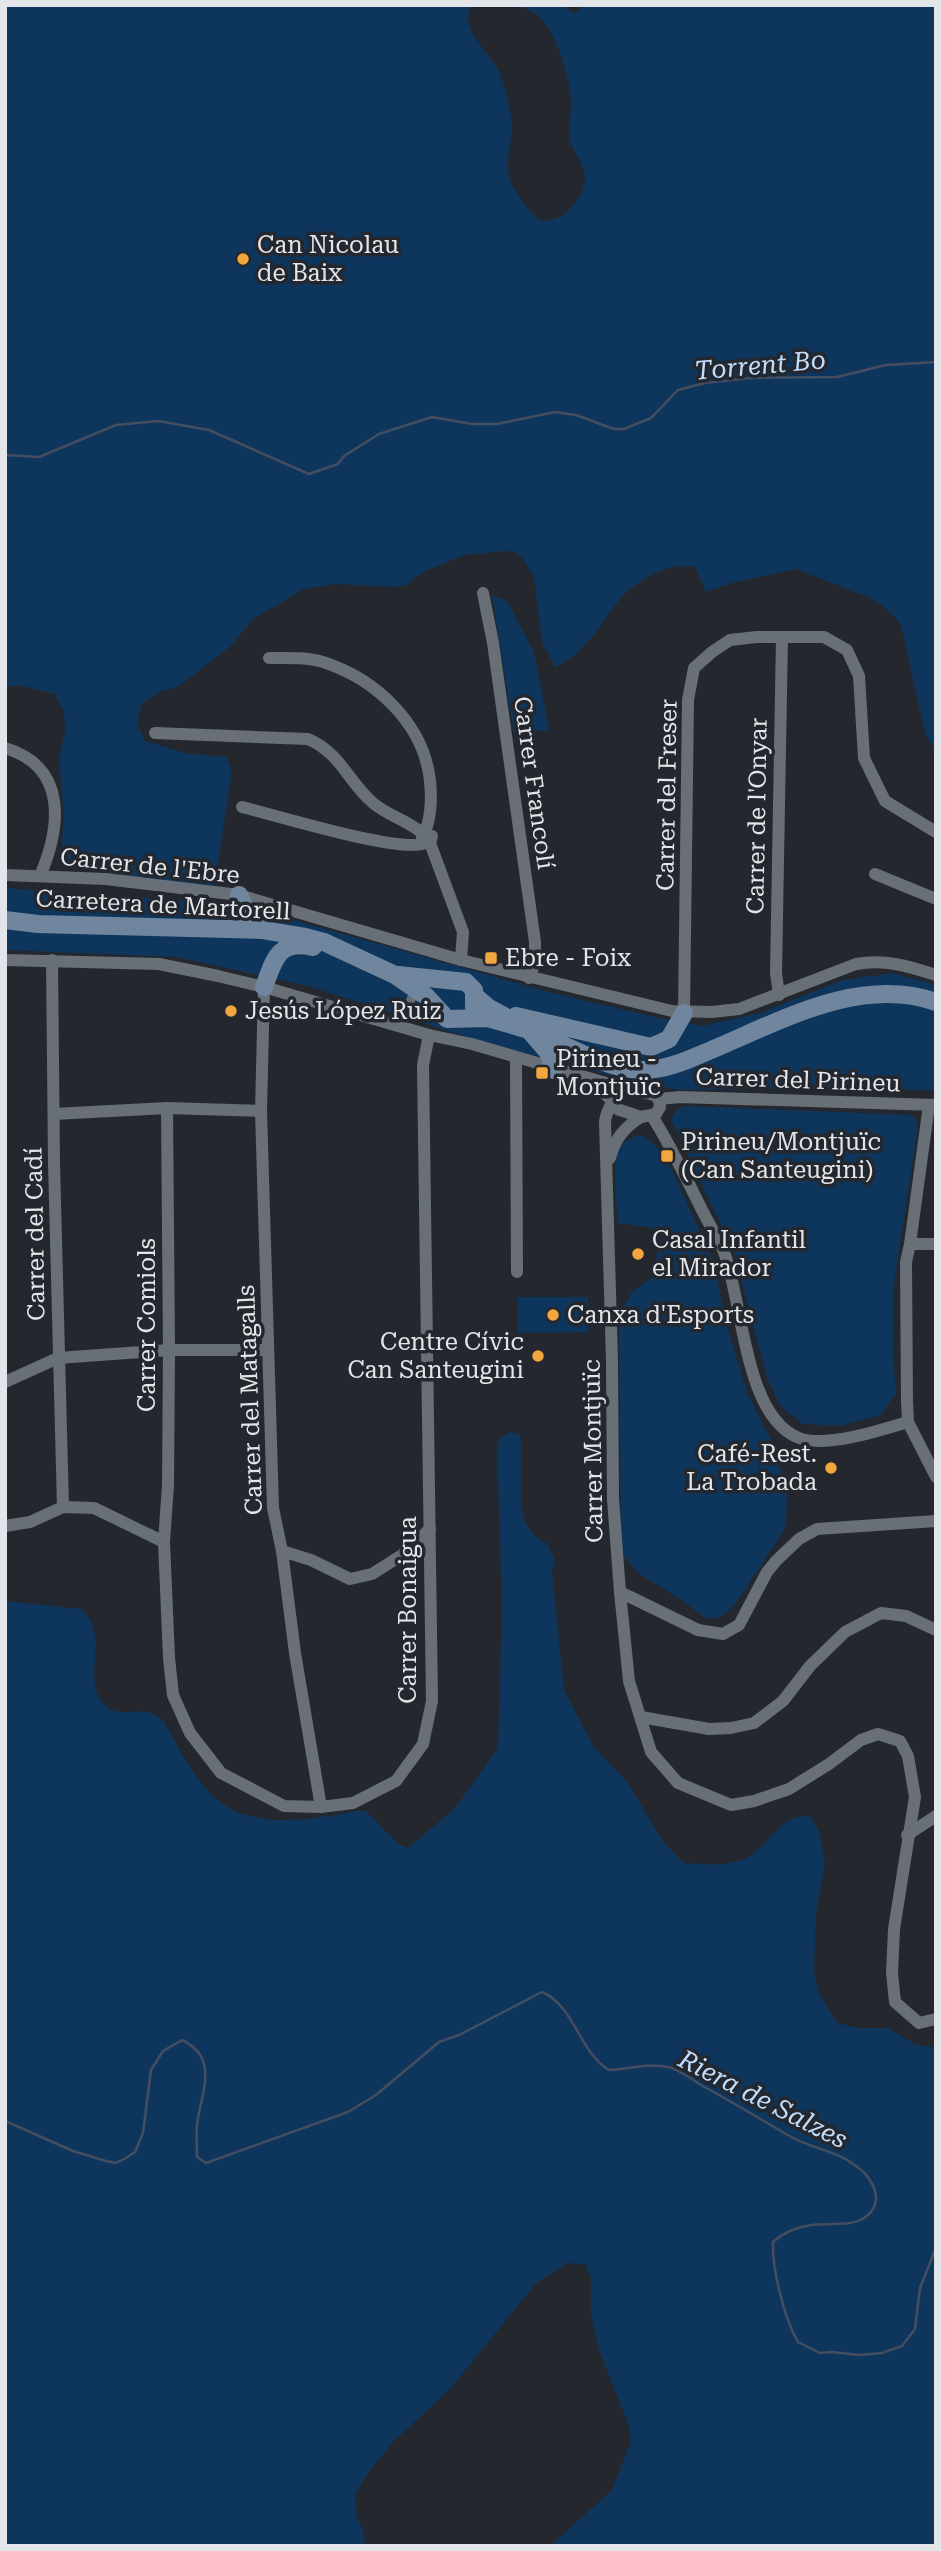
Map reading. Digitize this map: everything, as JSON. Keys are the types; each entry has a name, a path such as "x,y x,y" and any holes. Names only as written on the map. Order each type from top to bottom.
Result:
{"main road":[{"path":"239,895 249,917 263,930"},
{"name":"Carretera de Martorell","path":"5,920 38,924 263,930 314,939 395,975"},
{"path":"5,926 38,924"},
{"path":"264,987 277,955 289,946 305,945 353,956"},
{"path":"395,975 466,982 475,996 489,1008 529,1030 548,1052 554,1069"},
{"path":"395,975 427,997 447,1018 488,1018 529,1030 612,1064 636,1070 652,1070 687,1060 826,1002 862,996 912,994 936,1002"},
{"path":"436,1009 435,993 438,987 448,980"},
{"path":"891,995 936,1009"},
{"path":"464,1018 473,1010 475,996"},
{"path":"500,1013 651,1047 669,1039 684,1013"}],"street":[{"name":"Carrer Francolí","path":"483,593 493,643 535,942 535,963 529,978"},
{"name":"Carrer del Freser","path":"684,1013 688,700 694,668 712,652 730,640 782,637 824,637 847,650 859,676 864,758 875,783 885,801 936,832"},
{"name":"Carrer de l'Onyar","path":"779,995 776,973 782,637"},
{"path":"242,807 390,844 419,845 426,838 432,794 429,772 422,746 408,721 378,693 342,670 307,659 269,658"},
{"path":"155,733 308,739 320,744 337,758 373,803 396,819 418,828 426,838 463,932 461,960"},
{"path":"5,748 15,751 38,766 46,775 52,792 52,838 40,876"},
{"path":"875,874 936,899"},
{"name":"Carrer de l'Ebre","path":"5,875 106,879 239,895 461,960 684,1013 732,1010 867,962 899,964 936,975"},
{"name":"Carrer del Pirineu","path":"5,960 159,964 264,987 429,1035 472,1044 585,1079 654,1095 659,1099 680,1097 933,1105"},
{"name":"Carrer del Cadí","path":"52,960 62,1507"},
{"name":"Carrer del Matagalls","path":"264,987 261,1111 273,1508 321,1807"},
{"path":"400,1027 412,997"},
{"name":"Carrer Bonaigua","path":"164,1542 173,1695 190,1733 221,1773 284,1807 321,1807 353,1803 397,1781 423,1744 432,1701 423,1065 429,1035"},
{"path":"516,1059 517,1272"},
{"name":"Carrer del Pirineu","path":"585,1079 596,1085 621,1111 647,1117"},
{"path":"614,1102 615,1094 623,1088"},
{"path":"608,1168 613,1145 619,1136 628,1125 647,1117 660,1107 659,1099"},
{"name":"Carrer Montjuïc","path":"614,1102 605,1116 613,1499 629,1681 651,1752 678,1783 731,1805 754,1801 789,1789 861,1740 878,1734 900,1741 908,1756 915,1797 907,1835"},
{"path":"933,1105 906,1262 908,1422 936,1477"},
{"path":"54,1114 167,1108 261,1111"},
{"name":"Carrer Comiols","path":"164,1542 168,1485 169,1350 167,1108"},
{"path":"647,1117 674,1153 724,1253 761,1397 781,1427 801,1439 827,1440 852,1437 908,1422"},
{"path":"911,1244 936,1244"},
{"path":"5,1382 58,1357 169,1350 268,1350"},
{"path":"5,1526 30,1522 62,1507 94,1508 164,1542"},
{"path":"620,1592 698,1630 723,1634 739,1625 767,1572 776,1561 799,1539 817,1529 936,1521"},
{"path":"282,1551 311,1560 350,1578 372,1574 402,1555 430,1529"},
{"path":"641,1717 709,1729 754,1723 783,1700 810,1666 845,1632 881,1613 906,1616 936,1630"},
{"path":"936,1816 907,1835 894,1929 892,1973 895,2002 919,2024 936,2019"}],"shaded area":[{"path":"5,5 470,5 469,26 503,81 512,124 508,165 510,179 528,209 538,218 549,220 569,210 578,198 585,179 570,141 570,89 556,43 538,16 514,5 562,5 574,13 583,5 936,5 936,753 923,725 902,629 898,620 870,598 796,569 732,583 706,592 695,567 665,569 629,590 585,645 555,667 542,641 534,577 523,559 515,552 505,551 465,555 423,572 408,584 397,587 335,584 304,589 252,620 232,645 179,686 160,692 142,703 137,723 145,741 185,753 226,757 231,767 214,889 60,866 64,816 59,759 65,731 64,712 55,694 23,686 5,686"},
{"path":"492,595 507,601 534,652 549,730 514,733"},
{"path":"5,888 236,904 549,992 702,1026 760,1013 843,980 892,973 936,985 936,1091 891,1088 679,1090 579,1068 480,1041 308,986 176,957 5,950"},
{"path":"684,1106 910,1115 915,1119 918,1125 893,1291 896,1393 881,1415 840,1426 803,1424 781,1407 767,1378 734,1252 671,1120 675,1111"},
{"path":"636,1136 644,1136 658,1148 672,1170 714,1263 725,1319 748,1395 772,1442 787,1499 783,1532 734,1606 713,1619 704,1617 638,1573 621,1553 619,1316 631,1293 653,1277 658,1248 666,1230 618,1223 616,1156 622,1145"},
{"name":"Canxa d'Esports","path":"518,1297 588,1297 589,1332 518,1333"},
{"path":"511,1432 520,1435 522,1510 526,1524 534,1535 547,1543 555,1561 552,1571 564,1690 593,1746 627,1782 664,1843 684,1863 737,1862 753,1854 791,1819 811,1817 820,1834 825,1864 816,1912 814,1972 819,1993 837,2023 857,2028 888,2028 915,2044 936,2048 936,2546 550,2546 612,2490 631,2441 629,2426 599,2350 591,2313 591,2278 585,2264 569,2263 536,2283 450,2389 394,2441 366,2475 355,2496 356,2515 363,2530 365,2546 5,2546 5,1601 81,1609 90,1621 94,1633 94,1672 98,1696 113,1710 147,1712 163,1720 199,1780 214,1797 230,1808 248,1816 287,1820 365,1810 398,1844 408,1848 455,1808 498,1748 502,1607 497,1446 501,1437"}],"waterway":[{"name":"Torrent Bo","path":"5,455 39,457 116,425 158,421 209,430 309,474 338,464 344,456 379,434 432,417 472,424 497,424 555,412 576,415 614,429 624,429 651,418 678,390 705,383 749,378 837,377 886,365 936,362"},
{"name":"Riera de Salzes","path":"5,2121 73,2151 116,2163 135,2152 143,2133 151,2070 163,2051 182,2040 201,2056 204,2066 204,2089 197,2124 197,2157 206,2163 348,2112 376,2095 439,2042 459,2035 542,1992 562,2007 590,2052 609,2070 653,2066 676,2070 793,2138 849,2161 869,2179 875,2190 876,2201 869,2214 862,2219 846,2224 801,2227 773,2242 780,2293 798,2342 820,2353 860,2355 882,2353 902,2346 915,2329 920,2288 936,2248"}],"place":[{"name":"Can Nicolau de Baix","path":"243,259"},
{"name":"Ebre - Foix","path":"491,958"},
{"name":"Jesús López Ruiz","path":"231,1011"},
{"name":"Pirineu - Montjuïc","path":"542,1073"},
{"name":"Pirineu/Montjuïc (Can Santeugini)","path":"667,1156"},
{"name":"Casal Infantil el Mirador","path":"638,1254"},
{"name":"Canxa d'Esports","path":"553,1315"},
{"name":"Centre Cívic Can Santeugini","path":"538,1356"},
{"name":"Café-Rest. La Trobada","path":"831,1468"}]}
